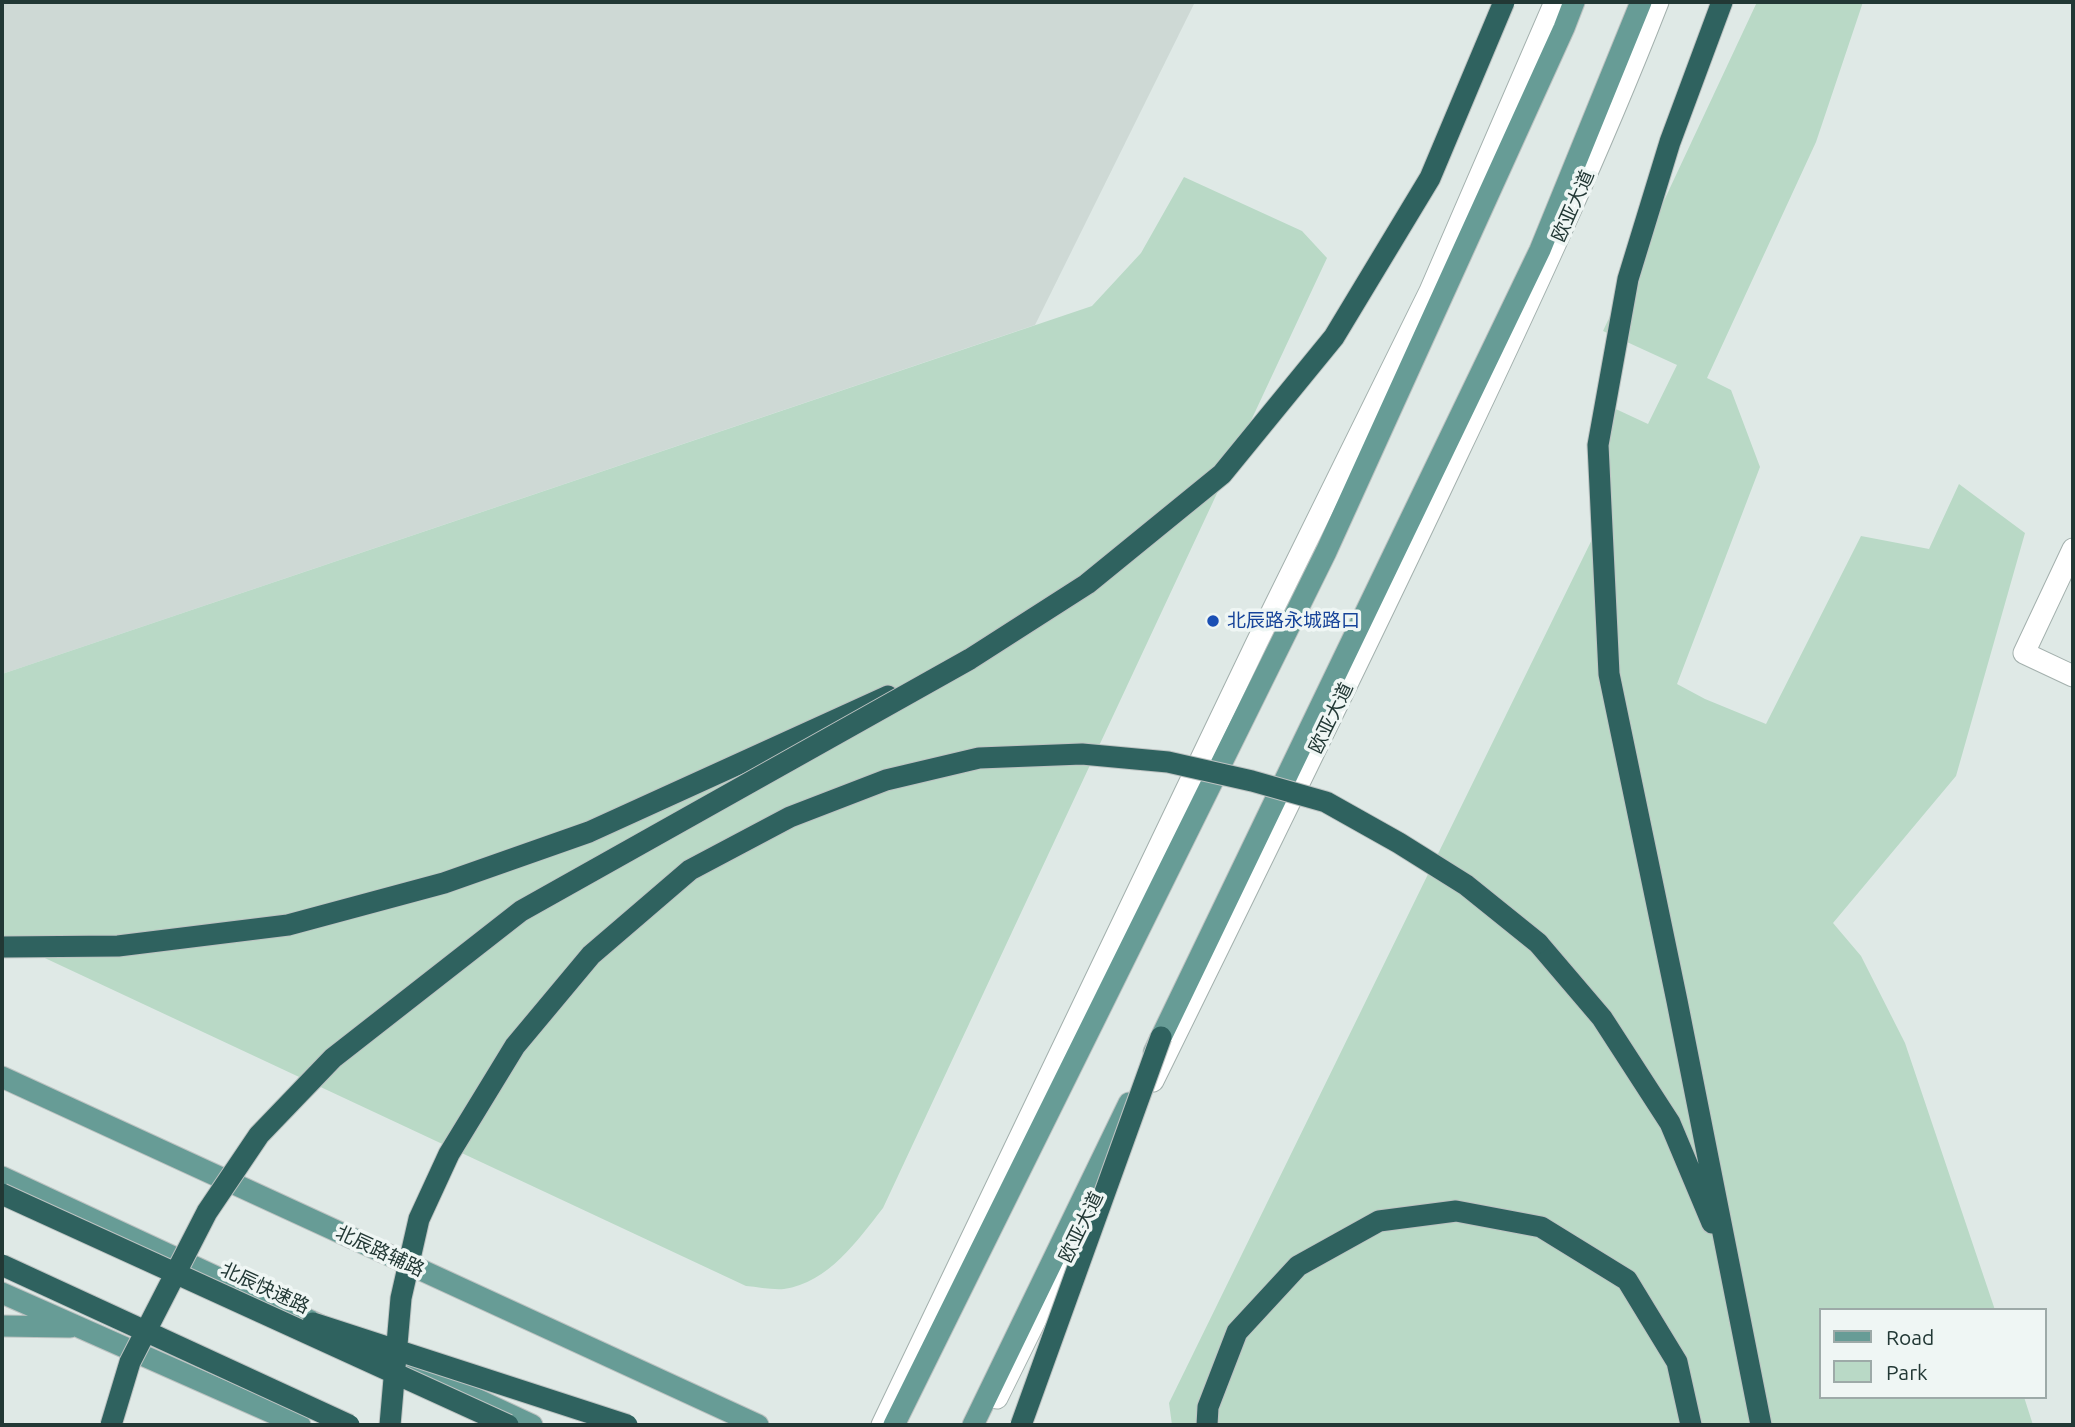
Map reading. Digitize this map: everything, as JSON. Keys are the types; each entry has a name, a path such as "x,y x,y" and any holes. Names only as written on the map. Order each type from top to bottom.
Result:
{"highway":[{"path":"111,1425 130,1362 206,1212 259,1135 333,1058 521,911 970,659 1087,584 1222,474 1334,337 1430,178 1504,2"},
{"path":"1722,2 1670,142 1628,279 1598,445 1609,674 1761,1425"},
{"path":"2,947 118,946 288,925 444,883 589,832 970,659"},
{"path":"390,1425 401,1298 419,1219 449,1154 515,1046 591,956 690,870 790,817 886,780 979,758 1082,754 1168,762 1252,781 1326,802 1466,885 1538,943 1602,1018 1670,1123 1729,1263"},
{"path":"1021,1425 1161,1037"},
{"name":"北辰快速路","path":"2,1194 508,1425"},
{"path":"1206,1425 1208,1407 1237,1332 1297,1266 1379,1220 1456,1211 1541,1227 1627,1280 1677,1362 1690,1425"},
{"path":"2,1265 349,1425"},
{"path":"223,1293 627,1425"},
{"path":"272,1390 335,1425"}],"main road":[{"path":"894,1425 1326,552 1559,41 1574,2"},
{"path":"973,1425 1540,250 1641,2"},
{"name":"北辰路辅路","path":"2,1077 758,1425"},
{"path":"2,1177 532,1425"},
{"path":"2,1293 300,1425"},
{"path":"2,1326 77,1327"}],"street":[{"path":"882,1425 1256,642 1430,291 1555,2"},
{"name":"欧亚大道","path":"984,1425 1413,548 1588,174 1658,2"},
{"path":"2073,549 2024,653 2073,676"}],"shaded area":[{"path":"2,2 1195,2 1035,325 2,674"}],"green space":[{"path":"1757,2 1863,2 1816,142 1707,378 1731,390 1760,467 1677,684 1705,699 1766,724 1861,536 1929,549 1959,484 2025,533 1956,776 1833,923 1861,956 1905,1043 1994,1308 1820,1308 1820,1399 2025,1399 2033,1425 1172,1425 1169,1403 1602,519 1605,404 1648,424 1677,365 1603,331"},
{"path":"1184,177 1302,231 1327,258 883,1208 841,1258 815,1278 784,1289 746,1286 2,938 2,674 1092,306 1141,253"}],"place":[{"name":"北辰路永城路口","path":"1213,621"}]}
